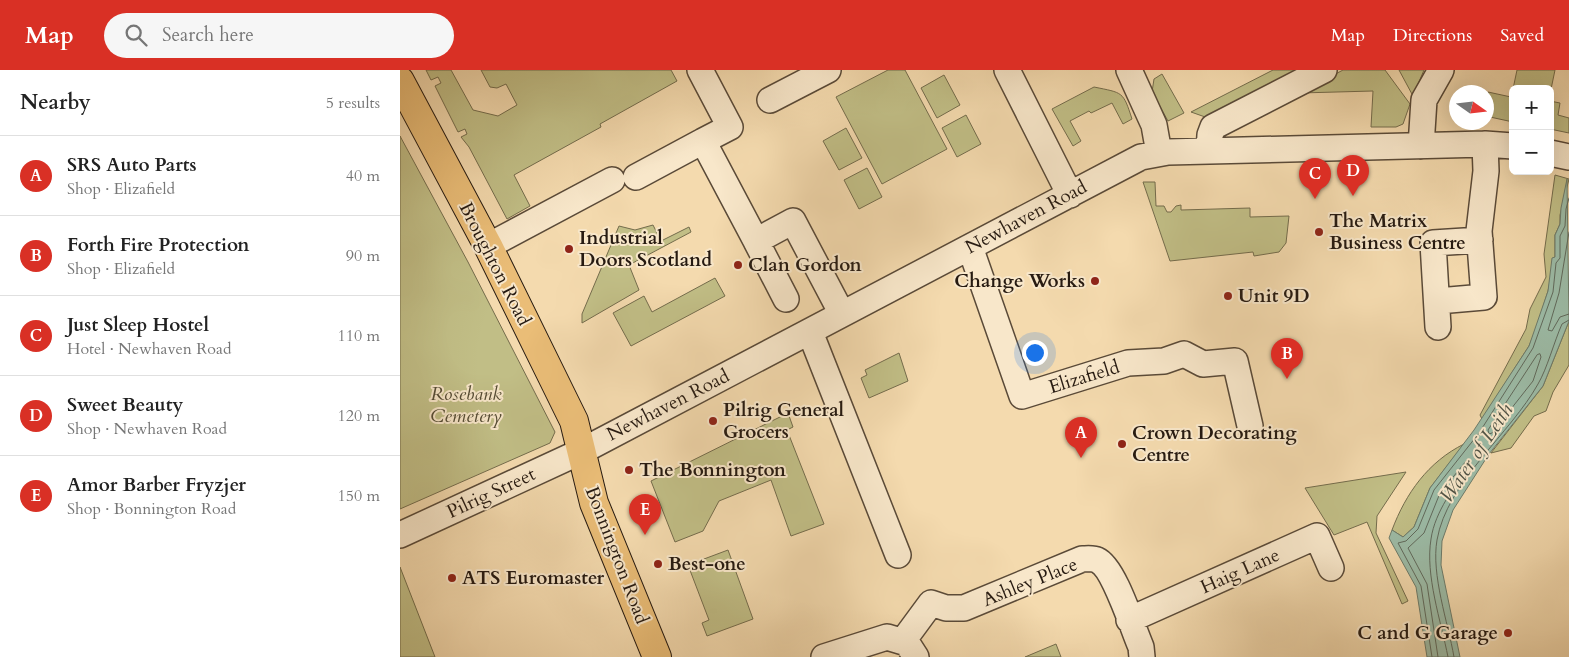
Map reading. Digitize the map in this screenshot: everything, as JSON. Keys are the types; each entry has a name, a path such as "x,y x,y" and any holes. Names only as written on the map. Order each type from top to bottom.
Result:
{"main road":[{"name":"Broughton Road","path":"400,80 488,246 574,421 582,451"},
{"name":"Bonnington Road","path":"582,451 594,503 657,657"}],"street":[{"path":"636,177 730,127 700,70"},
{"path":"770,100 828,70"},
{"path":"1007,70 1070,195"},
{"path":"1129,70 1152,120 1160,153"},
{"path":"1209,151 1210,135 1213,127 1324,70"},
{"path":"1422,146 1424,100 1441,70"},
{"path":"703,141 786,299"},
{"path":"1438,301 1484,297 1480,240 1486,171 1485,144"},
{"name":"Newhaven Road","path":"582,451 1070,195 1128,162 1160,153 1485,144 1509,146"},
{"path":"1554,154 1569,157"},
{"path":"488,246 612,180"},
{"path":"756,241 793,221 842,314"},
{"path":"1438,327 1438,301 1433,243 1480,240"},
{"name":"Elizafield","path":"970,247 1022,396 1128,363 1164,361 1184,354 1202,364 1235,361 1250,426"},
{"path":"810,332 898,555"},
{"name":"Pilrig Street","path":"400,534 582,451"},
{"name":"Haig Lane","path":"1129,620 1317,536 1331,568"},
{"name":"Ashley Place","path":"910,649 932,603 946,608 964,608 1082,560 1096,559 1104,565 1141,647 1142,657"},
{"path":"824,657 890,637 910,649"}],"green space":[{"path":"426,70 451,70 473,110 498,116 517,105 506,84 497,88 490,87 481,70 671,70 677,81 600,124 601,127 514,175 530,206 507,219 469,147 461,137 467,134 465,129 458,132 435,86 441,83 438,77 431,80"},
{"path":"888,70 905,70 947,149 882,184 836,97"},
{"path":"1273,70 1306,70 1208,118 1191,112"},
{"path":"1343,70 1385,70 1410,104 1403,124 1396,127 1371,127 1373,91 1300,93"},
{"path":"1399,70 1424,70 1413,96"},
{"path":"1517,70 1555,70 1552,85 1514,85"},
{"path":"1162,74 1184,113 1168,121 1152,92 1154,79"},
{"path":"944,75 960,105 937,118 921,88"},
{"path":"1094,87 1116,92 1124,98 1132,119 1123,124 1112,103 1091,113 1089,111 1070,121 1081,141 1073,146 1052,109"},
{"path":"1494,93 1509,97 1509,121 1494,118"},
{"path":"1554,102 1560,103 1558,115 1569,118 1569,133 1554,130"},
{"path":"966,115 981,144 957,157 942,128"},
{"path":"846,128 862,158 839,170 823,141"},
{"name":"Rosebank Cemetery","path":"400,136 468,262 555,432 550,443 400,509"},
{"path":"867,168 882,197 859,209 844,180"},
{"path":"1555,175 1569,179 1560,215 1560,224 1555,235 1555,257 1548,291 1529,346 1482,419 1480,415 1526,329 1530,309 1546,277 1544,254"},
{"path":"1143,182 1155,182 1156,206 1164,206 1167,212 1171,212 1176,206 1181,205 1181,210 1250,208 1250,217 1289,216 1286,243 1279,252 1254,256 1253,252 1170,261"},
{"path":"653,225 661,241 689,227 691,232 629,265 639,290 582,323 582,314 619,226 635,230"},
{"path":"715,278 725,296 631,346 613,313 644,296 652,312"},
{"path":"1569,321 1569,365 1553,392 1546,411 1534,416 1511,448 1491,453 1543,386"},
{"path":"899,353 908,381 869,398 861,378 867,375 865,370"},
{"path":"788,413 793,427 787,430 824,524 791,536 771,480 719,501 703,531 675,542 651,481"},
{"path":"1464,444 1430,488 1414,527 1403,537 1392,530 1411,491 1429,469 1451,451"},
{"path":"1406,472 1377,516 1376,533 1408,601 1402,604 1367,522 1334,535 1305,488"},
{"path":"728,550 753,619 707,636 702,623 709,620 688,565"},
{"path":"400,567 435,657 400,657"},
{"path":"1056,644 1061,657 1025,657"}],"water":[{"name":"Water of Leith","path":"1567,179 1569,321 1543,386 1489,454 1453,510 1442,541 1441,565 1460,657 1427,657 1416,587 1389,538 1392,530 1403,537 1414,527 1430,488 1474,430 1529,346 1548,291 1552,258 1555,257 1555,235 1560,224"}],"place":[{"name":"Sweet Beauty","path":"1353,196"},
{"name":"Just Sleep Hostel","path":"1315,199"},
{"name":"The Matrix Business Centre","path":"1319,232"},
{"name":"Industrial Doors Scotland","path":"569,249"},
{"name":"Clan Gordon","path":"738,265"},
{"name":"Change Works","path":"1095,281"},
{"name":"Unit 9D","path":"1228,296"},
{"name":"Forth Fire Protection","path":"1287,379"},
{"name":"Pilrig General Grocers","path":"713,421"},
{"name":"Crown Decorating Centre","path":"1122,444"},
{"name":"SRS Auto Parts","path":"1081,458"},
{"name":"The Bonnington","path":"629,470"},
{"name":"Amor Barber Fryzjer","path":"645,535"},
{"name":"Best-one","path":"658,564"},
{"name":"ATS Euromaster","path":"452,578"},
{"name":"C and G Garage","path":"1508,633"}]}
